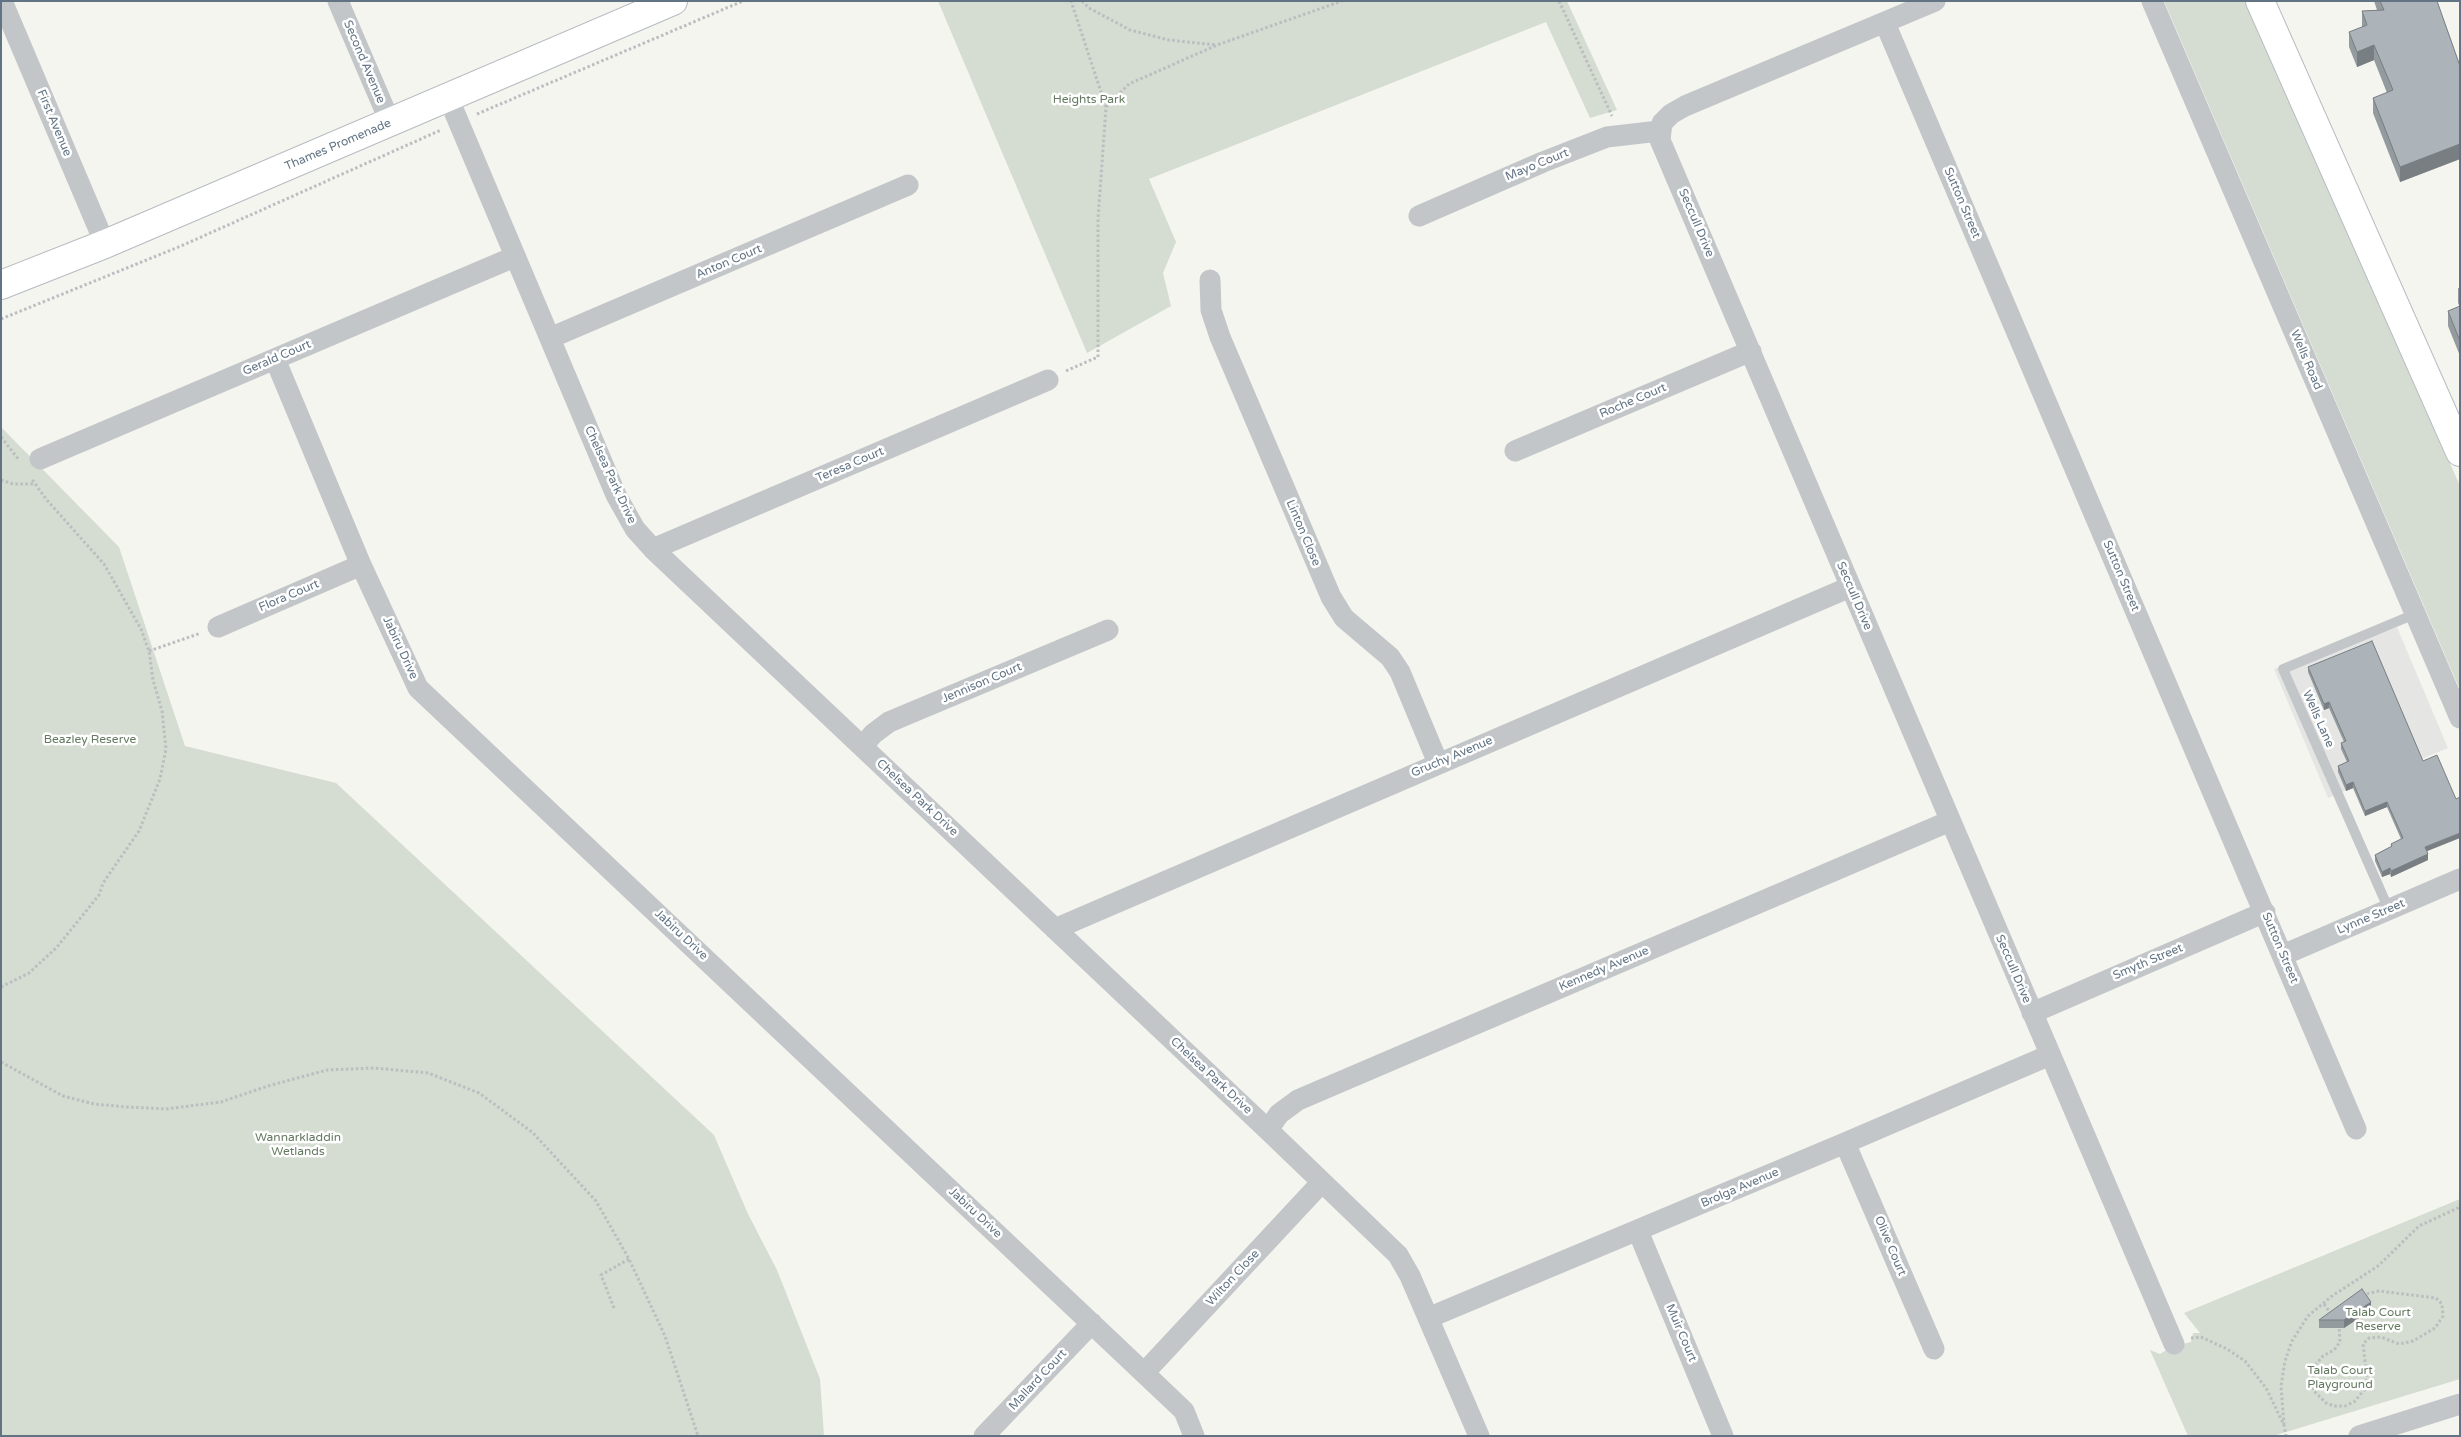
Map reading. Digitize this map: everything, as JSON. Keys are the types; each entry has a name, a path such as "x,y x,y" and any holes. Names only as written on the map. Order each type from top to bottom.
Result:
{"main road":[{"name":"Thames Promenade","path":"1,285 105,244 673,1"},
{"path":"2260,1 2460,452"}],"street":[{"name":"First Avenue","path":"2,1 105,244"},
{"name":"Second Avenue","path":"338,1 390,122"},
{"path":"1659,131 1662,123 1671,114 1685,106 1935,1"},
{"name":"Wells Road","path":"2152,1 2460,718"},
{"name":"Sutton Street","path":"1885,23 2356,1129"},
{"name":"Chelsea Park Drive","path":"448,97 616,495 634,529 652,549 863,746 1268,1130 1398,1256 1410,1276 1479,1436"},
{"name":"Mayo Court","path":"1419,216 1552,158 1608,137 1659,131"},
{"name":"Seccull Drive","path":"1659,131 1660,140 2174,1344"},
{"name":"Anton Court","path":"550,338 908,185"},
{"name":"Gerald Court","path":"30,466 514,257"},
{"name":"Linton Close","path":"1210,280 1211,310 1220,337 1331,597 1344,618 1390,657 1400,672 1438,763"},
{"name":"Roche Court","path":"1515,452 1751,351"},
{"name":"Jabiru Drive","path":"276,359 361,565 418,688 1184,1411 1194,1436"},
{"name":"Teresa Court","path":"652,549 1048,380"},
{"name":"Flora Court","path":"218,627 361,565"},
{"name":"Gruchy Avenue","path":"1055,929 1850,587"},
{"name":"Jennison Court","path":"863,746 873,734 889,722 1108,630"},
{"name":"Kennedy Avenue","path":"1268,1130 1279,1114 1298,1100 1950,821"},
{"name":"Lynne Street","path":"2283,955 2460,879"},
{"name":"Smyth Street","path":"2032,1013 2265,912"},
{"name":"Brolga Avenue","path":"1428,1318 1638,1231 2050,1055"},
{"name":"Olive Court","path":"1845,1143 1934,1349"},
{"name":"Wilton Close","path":"1144,1373 1322,1182"},
{"name":"Muir Court","path":"1638,1231 1724,1436"},
{"name":"Mallard Court","path":"984,1436 1092,1323"},
{"path":"2359,1436 2460,1404"}],"lane":[{"name":"Wells Lane","path":"2389,910 2283,670 2415,614"}],"path":[{"path":"1,319 181,246 458,122 743,1"},
{"path":"1048,380 1098,356 1098,219 1106,107 1071,1"},
{"path":"1082,1 1089,8 1130,30 1169,40 1217,45"},
{"path":"1106,107 1129,84 1217,45 1342,1"},
{"path":"1559,1 1612,116 1633,133"},
{"path":"1,437 30,466 35,484 46,499 104,564 141,629 150,651 153,680 162,711 166,749 160,779 139,831 102,883 99,895 57,947 29,972 1,987"},
{"path":"1,480 13,484 35,484"},
{"path":"150,651 218,627"},
{"path":"1,1062 63,1096 94,1104 166,1109 221,1102 268,1086 327,1070 374,1068 428,1073 479,1093 532,1132 596,1201 629,1259 665,1336 698,1436"},
{"path":"2286,1436 2281,1386 2285,1361 2292,1341 2308,1316 2378,1266 2420,1226 2460,1207"},
{"path":"614,1308 601,1275 629,1259"},
{"path":"2324,1304 2340,1325 2340,1342 2334,1350 2323,1356 2316,1364 2312,1380 2313,1390 2326,1402 2334,1406 2345,1406 2354,1402 2365,1389 2367,1378 2363,1344 2369,1338 2381,1337 2399,1344 2414,1341 2435,1328 2444,1310 2442,1304 2436,1298 2424,1296 2405,1296 2371,1291 2359,1297"},
{"path":"2332,1315 2339,1310"},
{"path":"2174,1344 2186,1338 2201,1337 2227,1349 2244,1361 2266,1388 2284,1425"}],"shaded area":[{"path":"2397,627 2448,748 2328,798 2274,669"}],"green space":[{"name":"Heights Park","path":"938,1 1567,1 1617,110 1590,118 1546,22 1149,179 1176,242 1163,273 1171,306 1087,353"},
{"path":"2164,1 2246,1 2460,486 2460,690"},
{"name":"Wannarkladdin Wetlands","path":"1,427 119,547 185,746 336,783 714,1135 748,1214 777,1270 820,1379 824,1436 1,1436"},
{"name":"Talab Court Reserve","path":"2460,1199 2460,1379 2273,1436 2188,1436 2150,1350 2160,1354 2171,1347 2191,1342 2193,1333 2200,1333 2184,1313"}],"building":[{"path":"2380,1 2437,1 2460,66 2460,144 2400,167 2373,98 2393,90 2374,45 2357,52 2349,32 2367,25 2362,11 2384,10"},
{"path":"2460,306 2460,341 2448,311"},
{"path":"2372,641 2423,761 2437,755 2456,799 2460,797 2460,833 2425,847 2428,854 2391,871 2390,868 2382,872 2375,855 2403,838 2387,802 2365,811 2353,782 2346,785 2338,766 2349,761 2341,743 2346,741 2329,702 2324,704 2308,667"},
{"path":"2362,1289 2371,1302 2344,1320 2319,1320"}],"park label":[{"name":"Beazley Reserve","path":"90,740"},
{"name":"Talab Court Playground","path":"2340,1378"}]}
